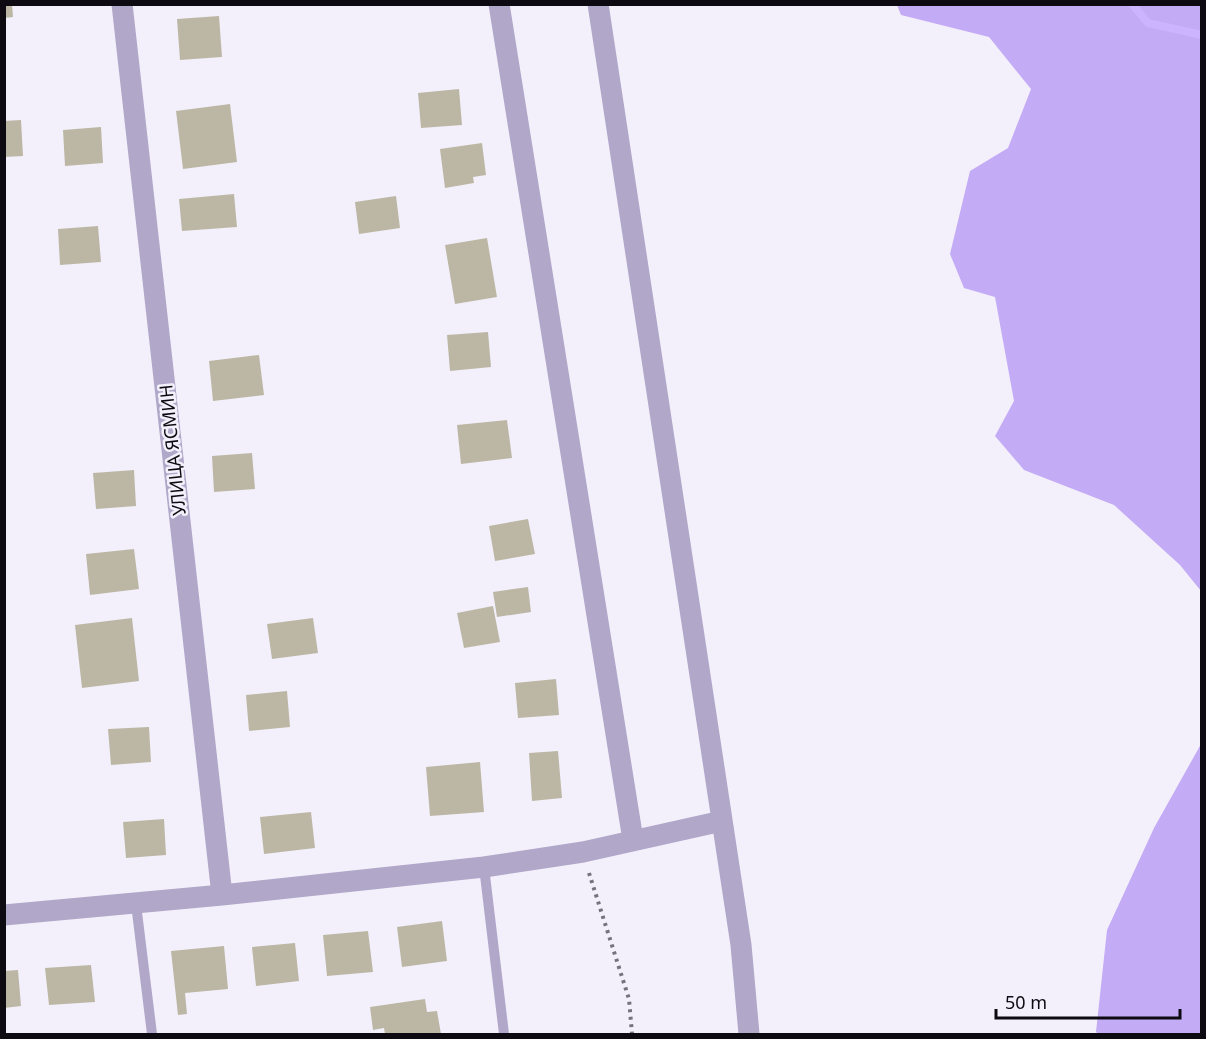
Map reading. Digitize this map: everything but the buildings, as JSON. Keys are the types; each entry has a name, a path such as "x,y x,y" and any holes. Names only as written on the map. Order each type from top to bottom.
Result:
{"street":[{"name":"УЛИЦА ЯСМИН","path":"122,4 222,895"},
{"path":"499,4 633,840"},
{"path":"598,4 741,945 749,1035"},
{"path":"4,915 136,904 484,867 583,852 722,821"}],"lane":[{"path":"484,867 504,1035"},
{"path":"136,904 152,1035"}],"path":[{"path":"583,852 628,999 632,1035"}],"shaded area":[{"path":"897,5 1201,5 1201,591 1180,565 1114,505 1024,470 995,436 1014,401 995,297 964,288 950,254 970,171 1008,148 1031,89 989,37 901,15"},
{"path":"1201,744 1201,1034 1098,1034 1096,1032 1107,930 1154,828"}],"waterway":[{"path":"1132,4 1148,23 1202,35"}]}
